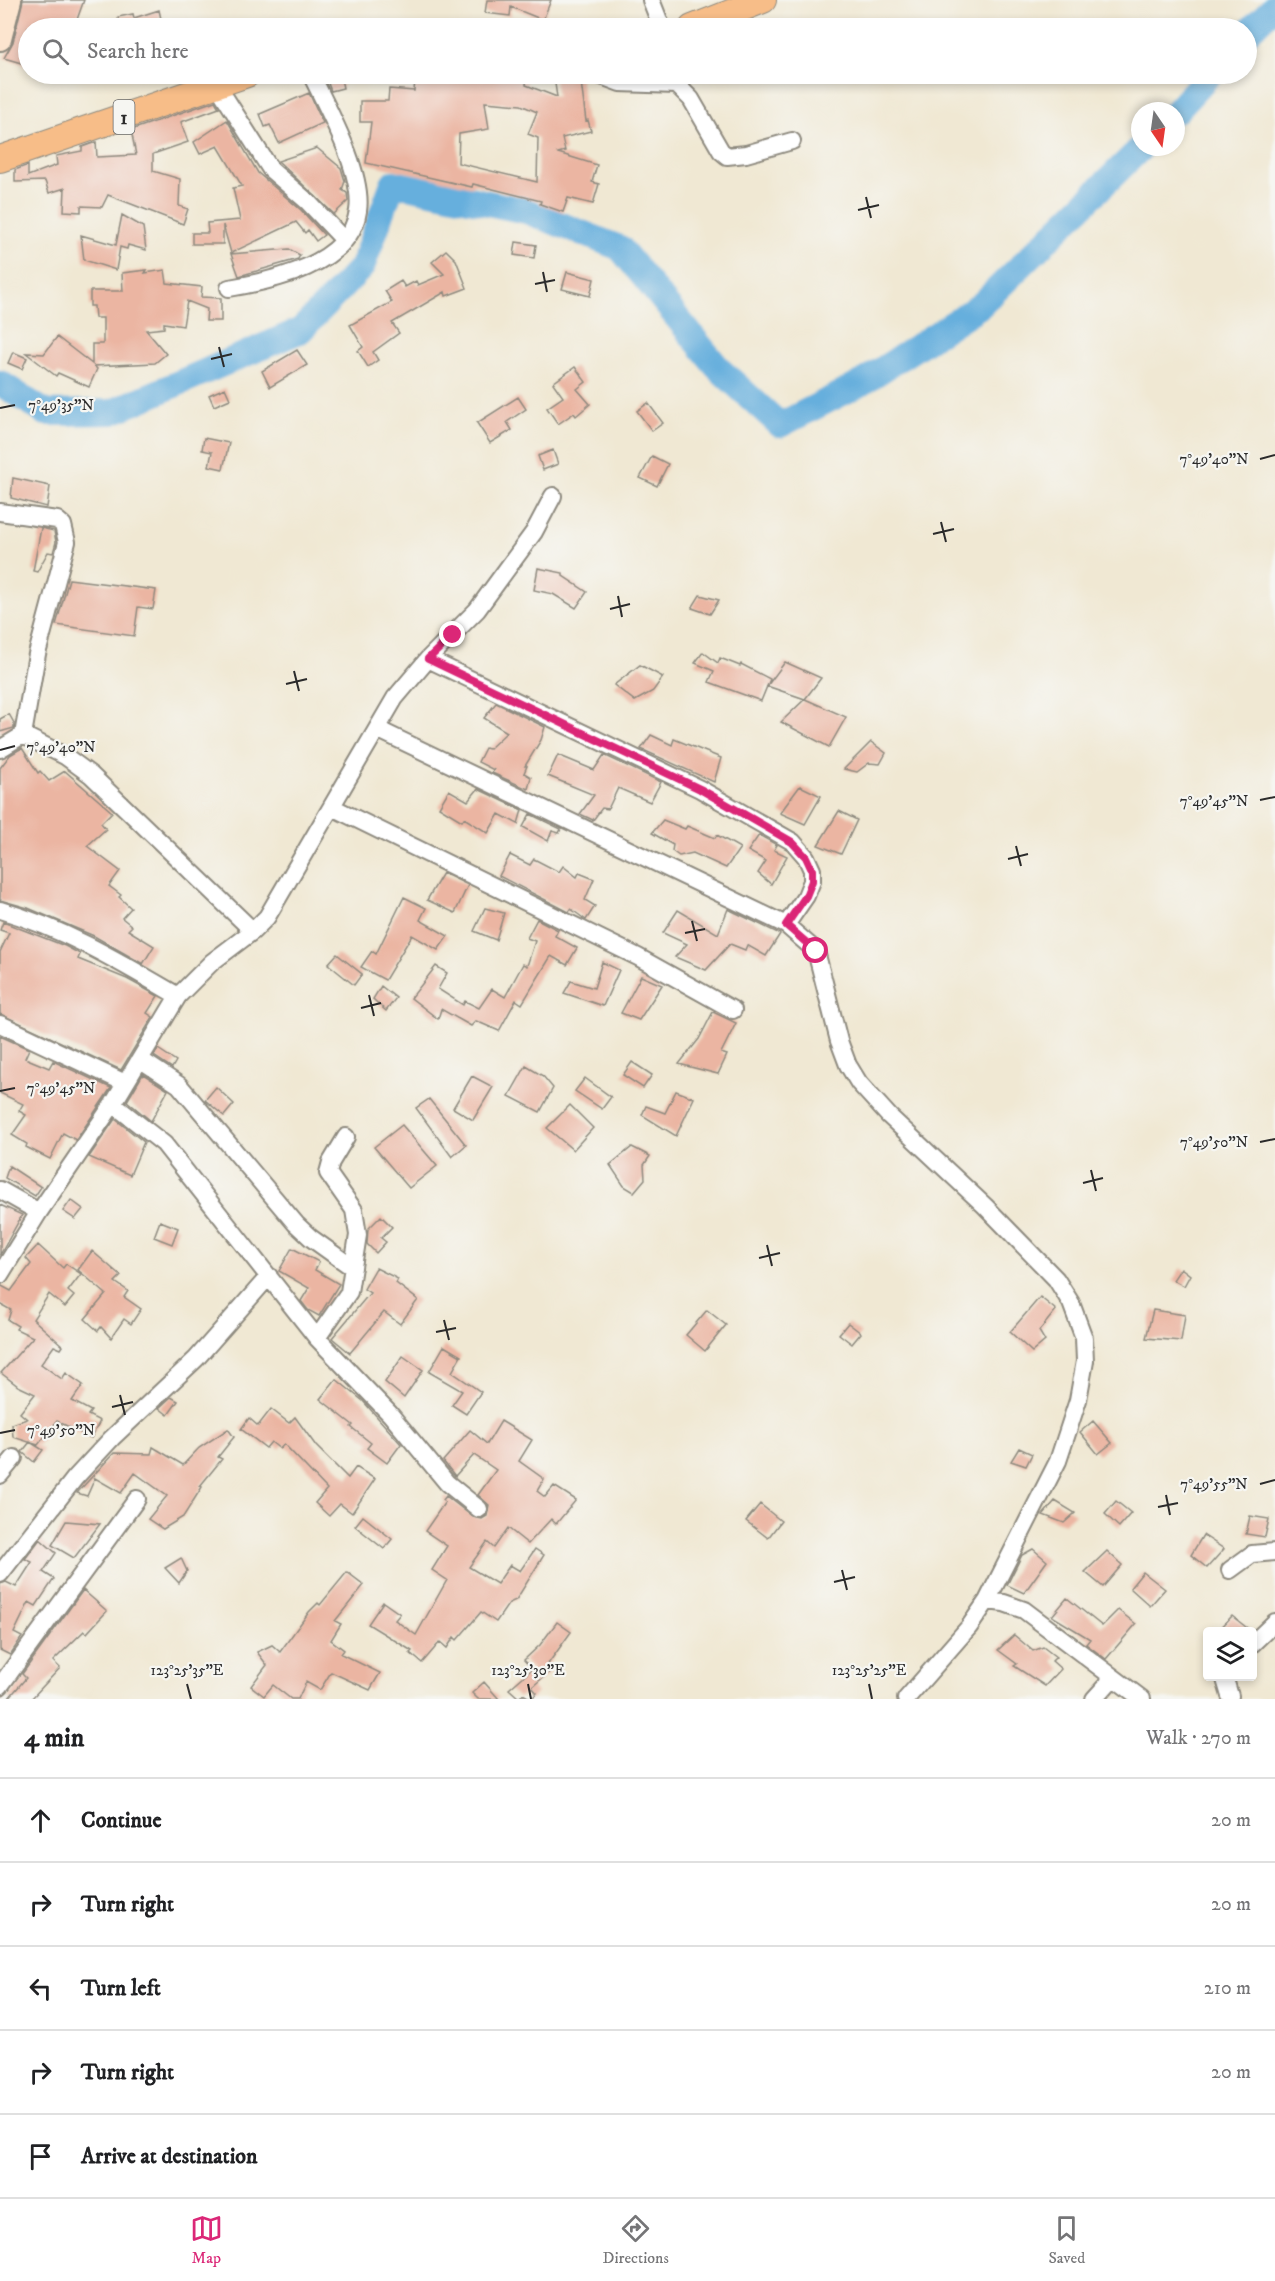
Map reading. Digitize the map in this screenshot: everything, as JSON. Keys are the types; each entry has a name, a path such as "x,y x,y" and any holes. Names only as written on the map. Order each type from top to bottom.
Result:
{"main road":[{"path":"0,39 10,0"},
{"path":"717,18 763,0"},
{"name":"1","path":"0,141 198,84"},
{"name":"1","path":"0,159 201,84"}],"street":[{"path":"651,0 658,18"},
{"path":"215,84 271,170 308,202 344,240"},
{"path":"229,288 273,280 301,271 344,240 355,224 358,210 357,190 342,140 316,84"},
{"path":"648,84 677,85 691,99 721,151 727,156 746,154 792,141"},
{"path":"0,1275 39,1212 113,1104 178,996 212,962 253,931 267,917 395,698 428,659 477,610 534,532 553,496"},
{"path":"0,512 46,516 57,520 66,532 67,542 37,654 23,735 0,749"},
{"path":"428,659 700,789 792,842 806,857 812,870 812,881 806,896 786,925"},
{"path":"377,729 786,925 816,951 839,1041 848,1065 859,1083 889,1116 1034,1254 1056,1279 1079,1321 1084,1338 1085,1361 1072,1423 1058,1461 987,1601 906,1699"},
{"path":"23,735 65,756 91,775 253,931"},
{"path":"332,807 638,957 733,1010"},
{"path":"0,910 33,919 87,942 178,996"},
{"path":"0,1024 125,1083"},
{"path":"141,1060 179,1085 296,1224 353,1268"},
{"path":"113,1104 164,1144 317,1338 390,1414 447,1483 479,1509"},
{"path":"317,1338 346,1298 358,1235 354,1210 328,1173 331,1162 346,1137"},
{"path":"0,1190 39,1212"},
{"path":"0,1574 75,1478 112,1438 196,1359 269,1276"},
{"path":"0,1475 14,1458"},
{"path":"4,1698 0,1688 137,1499"},
{"path":"1230,1570 1252,1554 1275,1552"},
{"path":"987,1601 1004,1603 1024,1610 1142,1699"},
{"path":"1257,1639 1275,1622"},
{"path":"1094,1699 1113,1678"},
{"path":"1225,1681 1227,1698"}],"building":[{"path":"23,0 84,0 78,18 19,18"},
{"path":"487,0 551,0 544,18 538,18 511,7 510,16 485,13"},
{"path":"159,10 161,18 134,18"},
{"path":"133,14 134,18 118,18 118,17"},
{"path":"18,21 18,62 4,58 13,42"},
{"path":"328,84 342,84 343,88 331,91"},
{"path":"415,84 526,84 557,97 555,84 581,84 586,121 588,120 591,131 562,138 565,151 558,153 597,165 592,182 599,184 593,204 568,198 563,212 540,204 541,201 473,184 472,187 366,163 371,122 360,122 360,101 388,101 389,89 414,91","holes":["485,102 521,105 537,112 528,134 538,138 537,182 458,163 459,134 489,129"]},
{"path":"309,93 323,123 279,143 270,125 265,127 260,114"},
{"path":"215,101 219,108 181,122 188,142 153,154 153,171 180,179 179,206 188,209 183,224 108,195 102,207 81,206 81,212 64,211 65,188 49,193 45,181 15,182 15,170 28,165 28,176 57,165 56,156 82,151 82,147 96,142 97,157 136,155 131,130"},
{"path":"227,120 258,173 301,210 324,235 316,241 308,230 305,233 296,222 231,253 223,225 223,244 192,244 192,233 208,233 207,223 240,220 233,188 242,186 218,146 200,154 194,142"},
{"path":"317,148 341,168 345,181 342,190 347,193 348,201 334,214 278,161"},
{"path":"122,215 143,227 146,250 128,245 127,249 120,247 116,270 84,260 81,235 116,245"},
{"path":"516,242 536,245 534,258 514,255"},
{"path":"289,249 300,255 298,259 239,276 231,254"},
{"path":"446,250 456,260 467,288 446,296 445,292 392,323 399,333 373,352 378,360 368,367 358,351 363,347 350,325 392,302 385,291 401,281 405,287 416,281 418,285 444,274 432,262"},
{"path":"147,270 145,273 165,270 167,283 202,287 201,297 221,298 221,321 206,321 207,309 187,301 183,326 164,323 164,328 146,330 166,354 155,363 94,366 97,369 89,387 58,373 56,376 26,353 44,354 57,337 92,364 92,344 103,344 103,318 95,318 94,306 90,306 90,291 123,291 122,273"},
{"path":"567,272 594,279 590,296 562,289"},
{"path":"297,350 307,365 270,387 262,371"},
{"path":"13,352 27,358 22,369 8,363"},
{"path":"575,367 586,382 577,389 590,404 576,416 574,413 558,424 547,408 563,397 553,383"},
{"path":"225,388 230,399 214,406 209,395"},
{"path":"518,397 526,409 507,422 512,430 490,443 477,423"},
{"path":"648,403 663,423 652,431 637,411"},
{"path":"204,438 229,443 223,469 209,466 212,452 202,450"},
{"path":"553,450 558,464 543,470 538,456"},
{"path":"652,456 668,464 657,486 640,478"},
{"path":"13,478 50,486 47,507 11,498"},
{"path":"41,528 54,531 56,542 53,553 48,552 37,572 33,571"},
{"path":"538,568 563,573 563,576 587,592 576,608 553,594 534,590"},
{"path":"69,579 156,590 153,609 138,607 134,636 56,625"},
{"path":"700,595 719,600 710,614 692,608"},
{"path":"703,652 718,663 720,658 740,666 741,664 770,679 761,701 709,682 714,671 695,663"},
{"path":"785,662 821,678 805,699 767,686"},
{"path":"640,665 663,677 653,691 635,701 614,685"},
{"path":"805,699 846,717 829,747 781,722"},
{"path":"496,703 545,727 541,740 525,766 527,766 524,773 531,777 528,789 492,773 494,770 478,762 485,748 489,749 507,732 484,718"},
{"path":"9,714 14,728 0,732 0,719"},
{"path":"651,735 672,745 674,739 721,758 714,782 641,749"},
{"path":"871,742 886,753 880,764 869,763 857,772 844,769"},
{"path":"22,748 38,773 40,771 49,781 65,771 112,812 101,823 106,829 87,846 120,871 109,886 121,895 119,897 131,908 122,918 132,926 128,930 154,946 143,964 94,936 28,908 0,900 0,768 10,755"},
{"path":"558,755 594,770 604,755 661,782 650,802 618,788 608,809 602,808 593,820 580,814 594,795 548,776"},
{"path":"800,786 821,796 805,824 780,813"},
{"path":"478,789 522,810 518,824 499,814 488,833 464,818 462,821 439,807 449,790 468,801"},
{"path":"839,811 857,820 841,854 818,845"},
{"path":"530,814 561,829 559,833 552,831 548,841 523,827"},
{"path":"663,820 685,829 687,826 715,838 717,835 740,848 726,868 693,853 679,856 672,851 673,845 652,833"},
{"path":"759,835 777,845 774,850 787,856 771,884 758,873 766,861 748,851"},
{"path":"510,855 530,865 534,859 559,872 563,866 577,877 579,873 594,879 585,900 595,906 586,920 571,909 569,912 499,876"},
{"path":"443,873 468,885 455,913 427,900"},
{"path":"404,897 426,908 420,920 448,936 438,950 412,935 385,980 361,967 372,951 376,954"},
{"path":"485,908 504,913 496,940 474,931"},
{"path":"728,909 780,934 766,956 747,945 745,950 730,944 706,970 675,957 687,944 663,933 678,910 718,934"},
{"path":"537,919 558,930 555,936 577,948 567,965 551,956 522,1004 516,1000 499,1031 476,1021 471,1026 441,1009 438,1019 411,998 436,966 447,973 438,989 463,1005 465,1001 479,1008 492,989 505,997 523,964 527,966 535,941 527,938"},
{"path":"3,922 65,946 80,954 78,959 127,979 158,996 147,1013 153,1017 121,1070 0,1014 0,952 9,933 0,930"},
{"path":"337,954 362,974 354,985 328,964"},
{"path":"602,962 619,970 603,1006 564,993 571,981 594,988"},
{"path":"641,976 662,985 639,1020 621,1013"},
{"path":"381,986 396,998 386,1011 373,999"},
{"path":"713,1012 736,1023 721,1053 727,1055 718,1074 679,1064 699,1039"},
{"path":"0,1036 29,1049 25,1058 49,1068 53,1061 111,1088 76,1140 63,1133 50,1159 26,1147 27,1144 12,1135 26,1115 19,1111 23,1104 0,1093"},
{"path":"158,1049 176,1061 172,1068 154,1056"},
{"path":"632,1062 652,1075 643,1088 623,1075"},
{"path":"526,1066 543,1076 553,1088 540,1112 509,1096"},
{"path":"143,1074 168,1090 151,1121 127,1101"},
{"path":"472,1076 493,1087 473,1120 453,1108"},
{"path":"585,1078 611,1097 602,1109 575,1091"},
{"path":"216,1087 234,1104 224,1116 205,1100"},
{"path":"676,1091 694,1098 676,1136 642,1115 646,1106 665,1113"},
{"path":"429,1099 466,1145 452,1157 416,1108"},
{"path":"570,1105 593,1128 573,1150 547,1128"},
{"path":"115,1119 144,1142 130,1175 89,1157"},
{"path":"402,1125 437,1166 409,1188 374,1147"},
{"path":"632,1147 650,1156 644,1165 645,1179 634,1192 624,1186 610,1165"},
{"path":"9,1166 41,1187 35,1196 5,1178"},
{"path":"71,1200 83,1209 75,1219 63,1211"},
{"path":"0,1205 22,1215 0,1255"},
{"path":"381,1216 392,1227 381,1238 386,1242 376,1253 367,1244 368,1229"},
{"path":"160,1221 178,1228 172,1244 154,1237"},
{"path":"38,1245 63,1268 66,1264 81,1274 68,1291 74,1296 65,1307 49,1294 33,1319 63,1346 61,1349 54,1346 41,1364 62,1379 66,1373 83,1385 72,1401 91,1411 88,1415 100,1421 91,1438 57,1421 38,1445 13,1437 12,1424 27,1419 20,1413 35,1394 18,1386 1,1373 33,1337 16,1329 18,1326 8,1320 11,1310 0,1304 0,1285 11,1291 31,1264 26,1258"},
{"path":"292,1248 319,1262 315,1270 339,1284 319,1316 308,1310 301,1301 309,1288 279,1271"},
{"path":"92,1251 121,1276 115,1282 128,1291 124,1297 141,1309 131,1324 124,1319 111,1338 101,1327 98,1331 85,1319 106,1294 78,1270"},
{"path":"376,1268 398,1279 396,1283 418,1300 400,1324 384,1312 350,1353 332,1338 370,1293 364,1289"},
{"path":"1181,1268 1190,1275 1184,1286 1173,1280"},
{"path":"1040,1297 1056,1310 1039,1331 1045,1341 1032,1352 1010,1332"},
{"path":"707,1310 726,1325 705,1351 686,1335"},
{"path":"1153,1310 1185,1315 1181,1341 1146,1338"},
{"path":"848,1323 861,1333 852,1344 839,1334"},
{"path":"444,1346 461,1356 452,1372 481,1392 466,1414 452,1405 462,1391 429,1372"},
{"path":"403,1356 423,1370 404,1398 385,1382"},
{"path":"336,1379 363,1401 401,1444 387,1463 367,1448 371,1443 351,1427 353,1425 320,1399"},
{"path":"171,1397 178,1401 168,1415 159,1408"},
{"path":"271,1409 289,1423 295,1417 316,1446 348,1478 356,1467 375,1479 352,1513 340,1504 329,1516 315,1503 327,1489 284,1444 280,1449 271,1442 266,1448 241,1429 249,1418 258,1426"},
{"path":"501,1421 532,1440 519,1461 544,1479 537,1491 545,1497 554,1486 576,1500 556,1524 551,1519 528,1544 508,1528 494,1548 487,1542 469,1567 497,1584 510,1565 520,1571 535,1549 544,1555 516,1600 509,1603 496,1622 481,1612 457,1640 454,1637 447,1648 440,1642 422,1663 410,1653 412,1651 368,1624 383,1602 400,1614 395,1620 416,1635 447,1580 432,1570 447,1546 425,1531 445,1502 443,1500 446,1496 473,1517 482,1519 487,1516 489,1505 478,1495 496,1470 474,1455 455,1476 443,1461 470,1430 487,1444"},
{"path":"1093,1421 1112,1443 1098,1454 1080,1432"},
{"path":"228,1429 234,1437 218,1457 222,1459 200,1486 202,1487 183,1517 163,1529 148,1519 167,1496 135,1473 121,1493 95,1478 87,1496 77,1493 114,1453 151,1454 153,1447 183,1465 199,1448"},
{"path":"30,1442 43,1450 34,1462 22,1452"},
{"path":"1019,1448 1032,1454 1026,1466 1011,1461"},
{"path":"1055,1501 1075,1513 1064,1523 1043,1515"},
{"path":"1116,1501 1131,1513 1119,1527 1105,1514"},
{"path":"760,1504 781,1521 768,1538 746,1521"},
{"path":"363,1516 392,1539 384,1549 355,1526"},
{"path":"1250,1516 1269,1519 1265,1537 1246,1534"},
{"path":"66,1521 100,1524 74,1558 52,1545"},
{"path":"1203,1535 1224,1549 1207,1568 1191,1555"},
{"path":"40,1539 56,1553 43,1572 54,1579 36,1606 29,1602 14,1633 22,1637 10,1655 0,1650 0,1584 6,1582 16,1587 32,1562 25,1559"},
{"path":"1033,1549 1047,1561 1024,1593 1007,1585 1022,1555"},
{"path":"1107,1551 1122,1565 1103,1587 1085,1572"},
{"path":"181,1558 187,1571 179,1583 165,1568"},
{"path":"347,1572 364,1585 335,1621 341,1624 331,1640 344,1650 341,1654 380,1673 370,1690 331,1672 320,1690 306,1682 298,1699 291,1699 273,1685 264,1696 251,1686 267,1665 257,1652 272,1645 280,1652 309,1612 318,1603 320,1605"},
{"path":"1143,1572 1165,1589 1150,1606 1130,1588"},
{"path":"83,1590 107,1611 87,1633 84,1631 53,1661 60,1668 31,1699 8,1699 26,1678 22,1674"},
{"path":"1067,1598 1102,1626 1118,1610 1136,1624 1106,1659 1086,1644 1090,1639 1052,1616"},
{"path":"1232,1616 1246,1627 1222,1627"},
{"path":"557,1622 571,1632 548,1664 553,1669 532,1687 537,1693 531,1699 523,1694 519,1698 509,1689 532,1669 524,1660 540,1645"},
{"path":"1014,1635 1033,1651 1043,1647 1056,1657 1052,1661 1061,1669 1045,1686 1014,1666 1017,1664 998,1650"},
{"path":"484,1682 499,1699 478,1699 472,1693"}],"waterway":[{"path":"1257,23 1275,6"},
{"path":"1184,102 1201,84"},
{"path":"0,383 46,413 112,412 301,330 362,267 393,183 526,211 620,248 720,370 780,425 860,384 981,305 1133,156"}],"route":[{"path":"453,635 428,659 700,789 792,842 806,857 812,870 812,881 806,896 786,925 810,943 816,951"}]}
